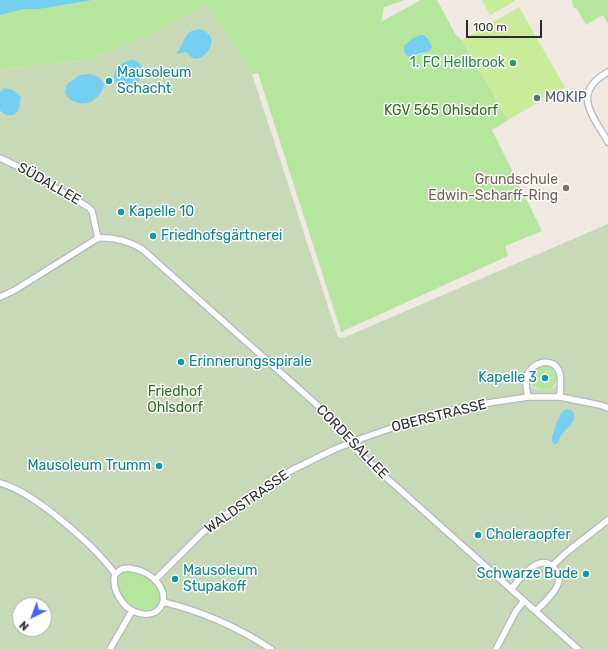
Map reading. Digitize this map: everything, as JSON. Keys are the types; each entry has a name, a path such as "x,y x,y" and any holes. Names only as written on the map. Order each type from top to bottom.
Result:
{"street":[{"path":"608,72 592,84 587,98 590,109 608,142"},
{"name":"SÜDALLEE","path":"0,158 21,168 88,207 92,211 98,238"},
{"path":"0,297 15,290 55,266 98,238"},
{"name":"CORDESALLEE","path":"98,238 123,240 142,249 344,429 360,454 578,649"},
{"path":"528,397 525,383 528,375 536,364 548,362 555,366 559,372 561,383 560,397"},
{"name":"OBERSTRASSE","path":"351,442 414,420 468,406 528,397 560,397 608,408"},
{"name":"WALDSTRASSE","path":"156,580 194,540 230,512 292,470 351,442"},
{"path":"0,483 8,485 19,491 64,523 102,559 115,574 114,583 117,594 124,604 132,611 136,613 148,614 157,611 163,602 164,597 156,580 147,573 132,568 122,569 115,574"},
{"path":"552,566 567,552 608,520"},
{"path":"511,589 535,564 547,563 552,566 557,571 559,577 558,584 555,590 536,611"},
{"path":"496,649 513,617 524,601"},
{"path":"163,602 210,617 259,640 270,648"},
{"path":"110,649 132,611"}],"green space":[{"name":"KGV 565 Ohlsdorf","path":"93,0 405,0 384,7 381,22 421,0 437,0 456,35 462,40 508,120 492,130 542,231 505,246 508,256 341,332 258,73 252,74 206,5 149,36 88,60 0,70 0,15 25,9 40,9","holes":["420,35 424,35 429,40 432,48 427,52 407,56 404,52"]},
{"path":"482,0 515,0 515,1 490,15"},
{"path":"572,0 608,0 608,24 603,15 586,25 577,9 573,7"},
{"name":"Friedhof Ohlsdorf","path":"206,4 252,74 338,337 343,338 608,224 608,649 0,649 0,111 2,113 4,88 0,92 0,70 88,60 149,36","holes":["198,29 204,54 197,60 188,53 178,51 181,48 185,36 188,33","543,364 551,367 558,379 556,386 552,389 535,389 530,385 529,377 533,371","133,571 144,575 156,586 159,591 161,601 159,605 147,610 139,609 131,606 119,594 117,586 118,580 123,574"]},
{"name":"1. FC Hellbrook","path":"519,7 565,87 508,120 462,40"},
{"path":"539,365 549,366 557,374 557,381 552,389 533,387 530,384 530,376"},
{"path":"133,571 147,577 156,586 159,591 161,601 159,605 147,610 139,609 131,606 119,594 117,586 118,580 123,574"}],"water":[{"path":"0,0 93,0 40,9 25,9 0,15"},
{"path":"198,29 206,32 210,36 212,41 208,51 197,59 192,58 186,52 177,54 186,35 193,30"},
{"path":"424,35 429,40 432,48 429,51 407,56 404,52 404,46 413,38"},
{"path":"130,60 137,61 141,65 142,75 136,85 131,88 124,88 116,83 114,74 118,67"},
{"path":"89,74 99,77 104,84 100,94 92,101 87,103 77,103 70,99 65,93 67,84 80,75"},
{"path":"4,88 13,90 21,97 18,111 14,115 6,115 0,111 0,92"},
{"path":"567,409 574,413 574,419 561,435 558,443 554,444 552,437 557,421 561,414"}],"place":[{"name":"1. FC Hellbrook","path":"513,63"},
{"name":"Mausoleum Schacht","path":"109,81"},
{"name":"MOKIP","path":"537,98"},
{"name":"Grundschule Edwin-Scharff-Ring","path":"566,188"},
{"name":"Kapelle 10","path":"121,212"},
{"name":"Friedhofsgärtnerei","path":"153,236"},
{"name":"Erinnerungsspirale","path":"181,362"},
{"name":"Kapelle 3","path":"545,378"},
{"name":"Mausoleum Trumm","path":"159,466"},
{"name":"Choleraopfer","path":"478,535"},
{"name":"Schwarze Bude","path":"586,574"},
{"name":"Mausoleum Stupakoff","path":"175,579"}]}
